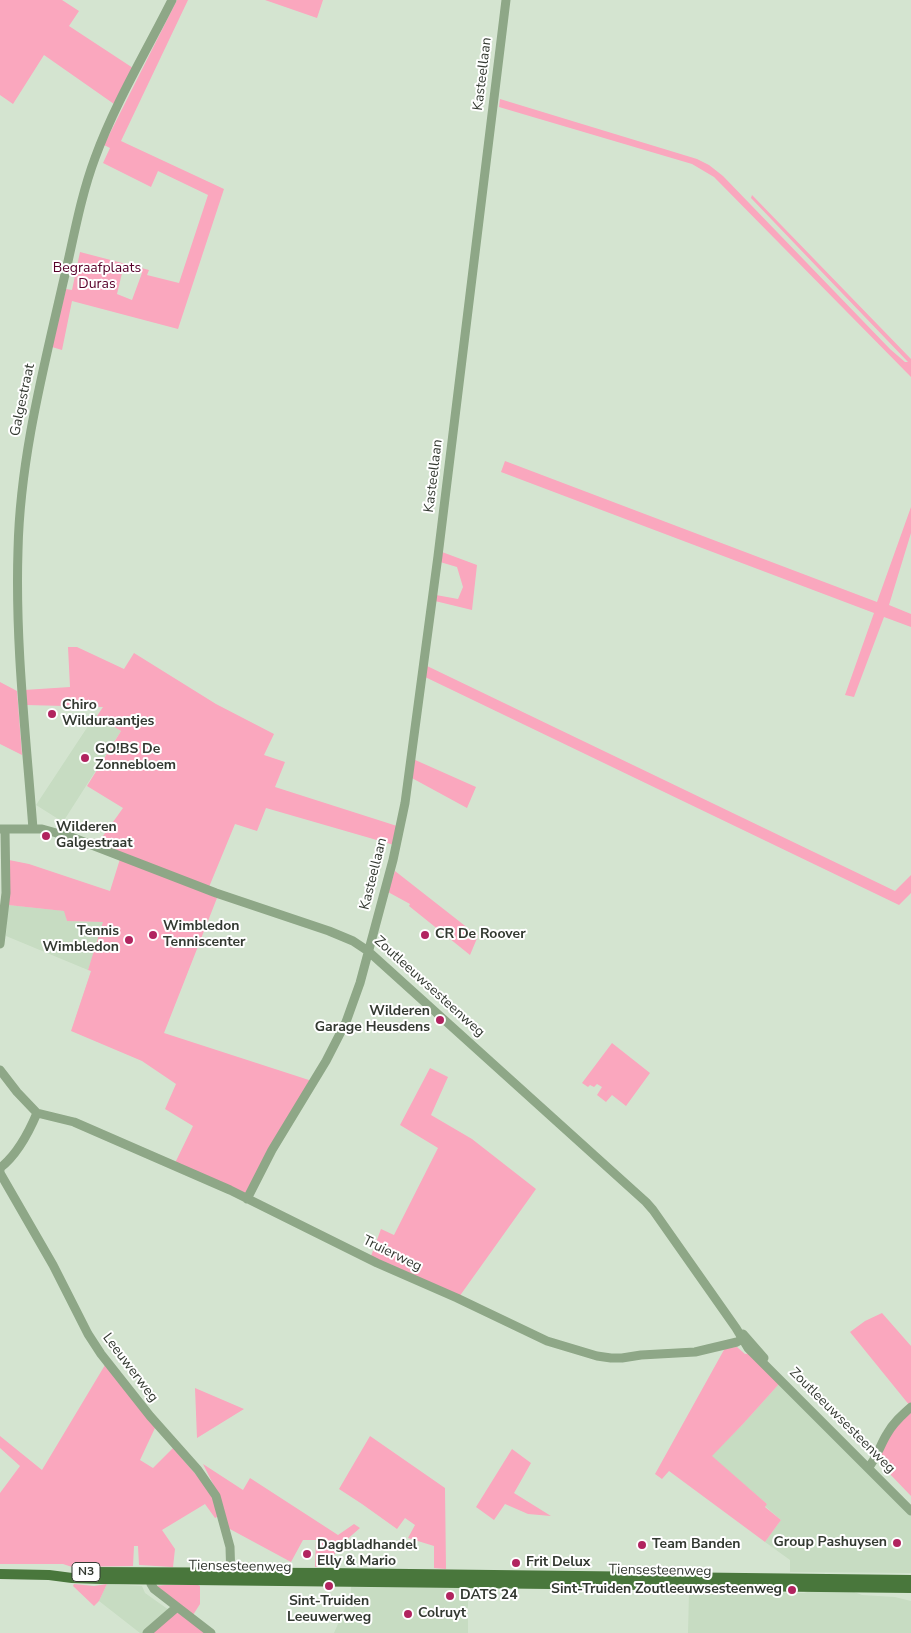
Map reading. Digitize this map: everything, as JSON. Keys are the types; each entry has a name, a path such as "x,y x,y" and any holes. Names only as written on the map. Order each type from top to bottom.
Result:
{"main road":[{"name":"Tiensesteenweg","path":"0,1574 49,1575 72,1572 151,1576 911,1588"},
{"name":"Tiensesteenweg","path":"231,1577 911,1580"}],"street":[{"name":"Galgestraat","path":"33,829 17,601 20,511 28,443 90,172 112,118 172,0"},
{"name":"Kasteellaan","path":"247,1198 272,1150 336,1041 353,1003 392,868 405,803 438,556 506,0"},
{"name":"Zoutleeuwsesteenweg","path":"2,829 49,830 71,837 228,898 329,931 353,941 368,951 646,1202 756,1357 911,1511"},
{"path":"0,944 6,900 2,829"},
{"path":"0,1070 17,1092 38,1113 28,1132 10,1158 0,1168"},
{"name":"Truierweg","path":"38,1113 74,1122 247,1198 377,1263 457,1298 547,1341 578,1351 611,1358 622,1358 695,1352 737,1342 744,1338"},
{"name":"Leeuwerweg","path":"0,1168 5,1182 53,1265 88,1334 101,1354 150,1416 205,1478 216,1496 230,1547 231,1577"},
{"path":"868,1468 888,1432 911,1407"},
{"path":"151,1576 154,1589 211,1633"},
{"path":"147,1633 177,1607"}],"shaded area":[{"name":"GO!BS De Zonnebloem","path":"96,714 121,731 63,822 36,805"},
{"path":"8,905 65,911 67,921 104,922 88,970 6,936"},
{"path":"779,1384 911,1515 911,1573 790,1572 790,1560 765,1542 781,1520 765,1506 767,1504 711,1456"},
{"path":"107,1584 142,1586 145,1593 169,1610 143,1633 140,1633 99,1601"},
{"path":"351,1587 468,1588 468,1633 334,1633 346,1606 351,1607"},
{"path":"814,1590 854,1592 862,1595 895,1597 911,1601 911,1633 688,1633 689,1592 804,1593"}],"green space":[{"path":"0,0 62,0 79,11 69,26 133,68 114,104 44,55 13,104 0,95"},
{"name":"Begraafplaats Duras","path":"177,0 188,0 121,141 224,189 178,329 72,301 62,350 52,347 66,289 72,290 80,252 149,270 147,275 179,283 208,195 158,171 151,187 103,163 110,148 104,145","holes":["123,269 142,273 132,300 117,294"]},
{"path":"265,0 323,0 317,18"},
{"path":"500,99 697,159 709,165 723,176 890,349 905,362 908,362 751,198 752,195 911,359 911,377 714,177 692,164 499,107"},
{"path":"505,461 877,602 911,507 911,533 889,605 911,614 911,627 884,617 854,697 845,695 874,613 501,472"},
{"path":"442,552 477,565 472,610 435,601 436,595 458,599 463,587 457,567 440,562"},
{"path":"68,647 77,647 124,669 134,653 216,704 274,734 264,755 285,762 275,787 397,826 394,845 266,808 257,831 235,824 209,887 98,843 123,808 87,786 121,731 97,716 103,707 26,705 24,690 70,687"},
{"path":"425,665 895,891 911,875 911,893 899,905 423,676"},
{"path":"0,682 17,691 22,755 0,744"},
{"path":"413,759 476,787 467,808 410,777"},
{"path":"120,859 217,898 164,1033 312,1081 247,1192 244,1194 175,1163 193,1126 165,1109 176,1084 142,1061 71,1031 91,971 88,970 103,922 67,921 64,911 8,905 9,860 29,864 110,891"},
{"path":"395,871 478,936 470,955 409,906 410,904 388,892"},
{"path":"612,1043 650,1073 626,1106 612,1095 606,1102 597,1095 602,1087 597,1084 594,1087 590,1085 588,1087 582,1083"},
{"path":"430,1068 448,1077 431,1115 472,1139 536,1189 459,1297 371,1256 381,1229 394,1235 438,1148 400,1125"},
{"path":"882,1313 911,1346 910,1406 850,1332 865,1321"},
{"path":"737,1347 745,1354 750,1353 779,1384 712,1456 767,1504 765,1507 781,1520 765,1542 669,1471 662,1479 655,1474 725,1348"},
{"path":"105,1365 155,1428 140,1460 153,1468 173,1448 211,1492 219,1516 215,1518 205,1504 162,1530 175,1549 173,1567 139,1565 138,1546 134,1546 133,1566 72,1567 63,1564 0,1564 0,1493 20,1466 0,1448 0,1436 42,1470"},
{"path":"195,1388 244,1409 197,1438"},
{"path":"911,1409 911,1496 877,1458 892,1431"},
{"path":"370,1436 445,1488 446,1569 434,1568 434,1546 408,1538 415,1525 405,1518 397,1529 339,1489"},
{"path":"512,1449 531,1463 514,1493 551,1516 528,1514 505,1504 494,1520 476,1507"},
{"path":"203,1464 243,1490 250,1478 338,1535 354,1524 360,1528 338,1550 328,1567 315,1567 316,1540 303,1540 291,1562 228,1528 219,1496"},
{"path":"74,1584 94,1586 107,1584 99,1601 94,1606 73,1586"},
{"path":"155,1586 200,1586 200,1604 193,1615"},
{"path":"177,1612 206,1633 152,1633"}],"place":[{"name":"Chiro Wilduraantjes","path":"52,714"},
{"name":"GO!BS De Zonnebloem","path":"85,758"},
{"name":"Wilderen Galgestraat","path":"46,836"},
{"name":"Wimbledon Tenniscenter","path":"153,935"},
{"name":"CR De Roover","path":"425,935"},
{"name":"Tennis Wimbledon","path":"129,940"},
{"name":"Wilderen Garage Heusdens","path":"440,1020"},
{"name":"Group Pashuysen","path":"897,1543"},
{"name":"Team Banden","path":"642,1545"},
{"name":"Dagbladhandel Elly & Mario","path":"307,1554"},
{"name":"Frit Delux","path":"516,1563"},
{"name":"Sint-Truiden Leeuwerweg","path":"329,1586"},
{"name":"Sint-Truiden Zoutleeuwsesteenweg","path":"792,1590"},
{"name":"DATS 24","path":"450,1596"},
{"name":"Colruyt","path":"408,1614"}]}
